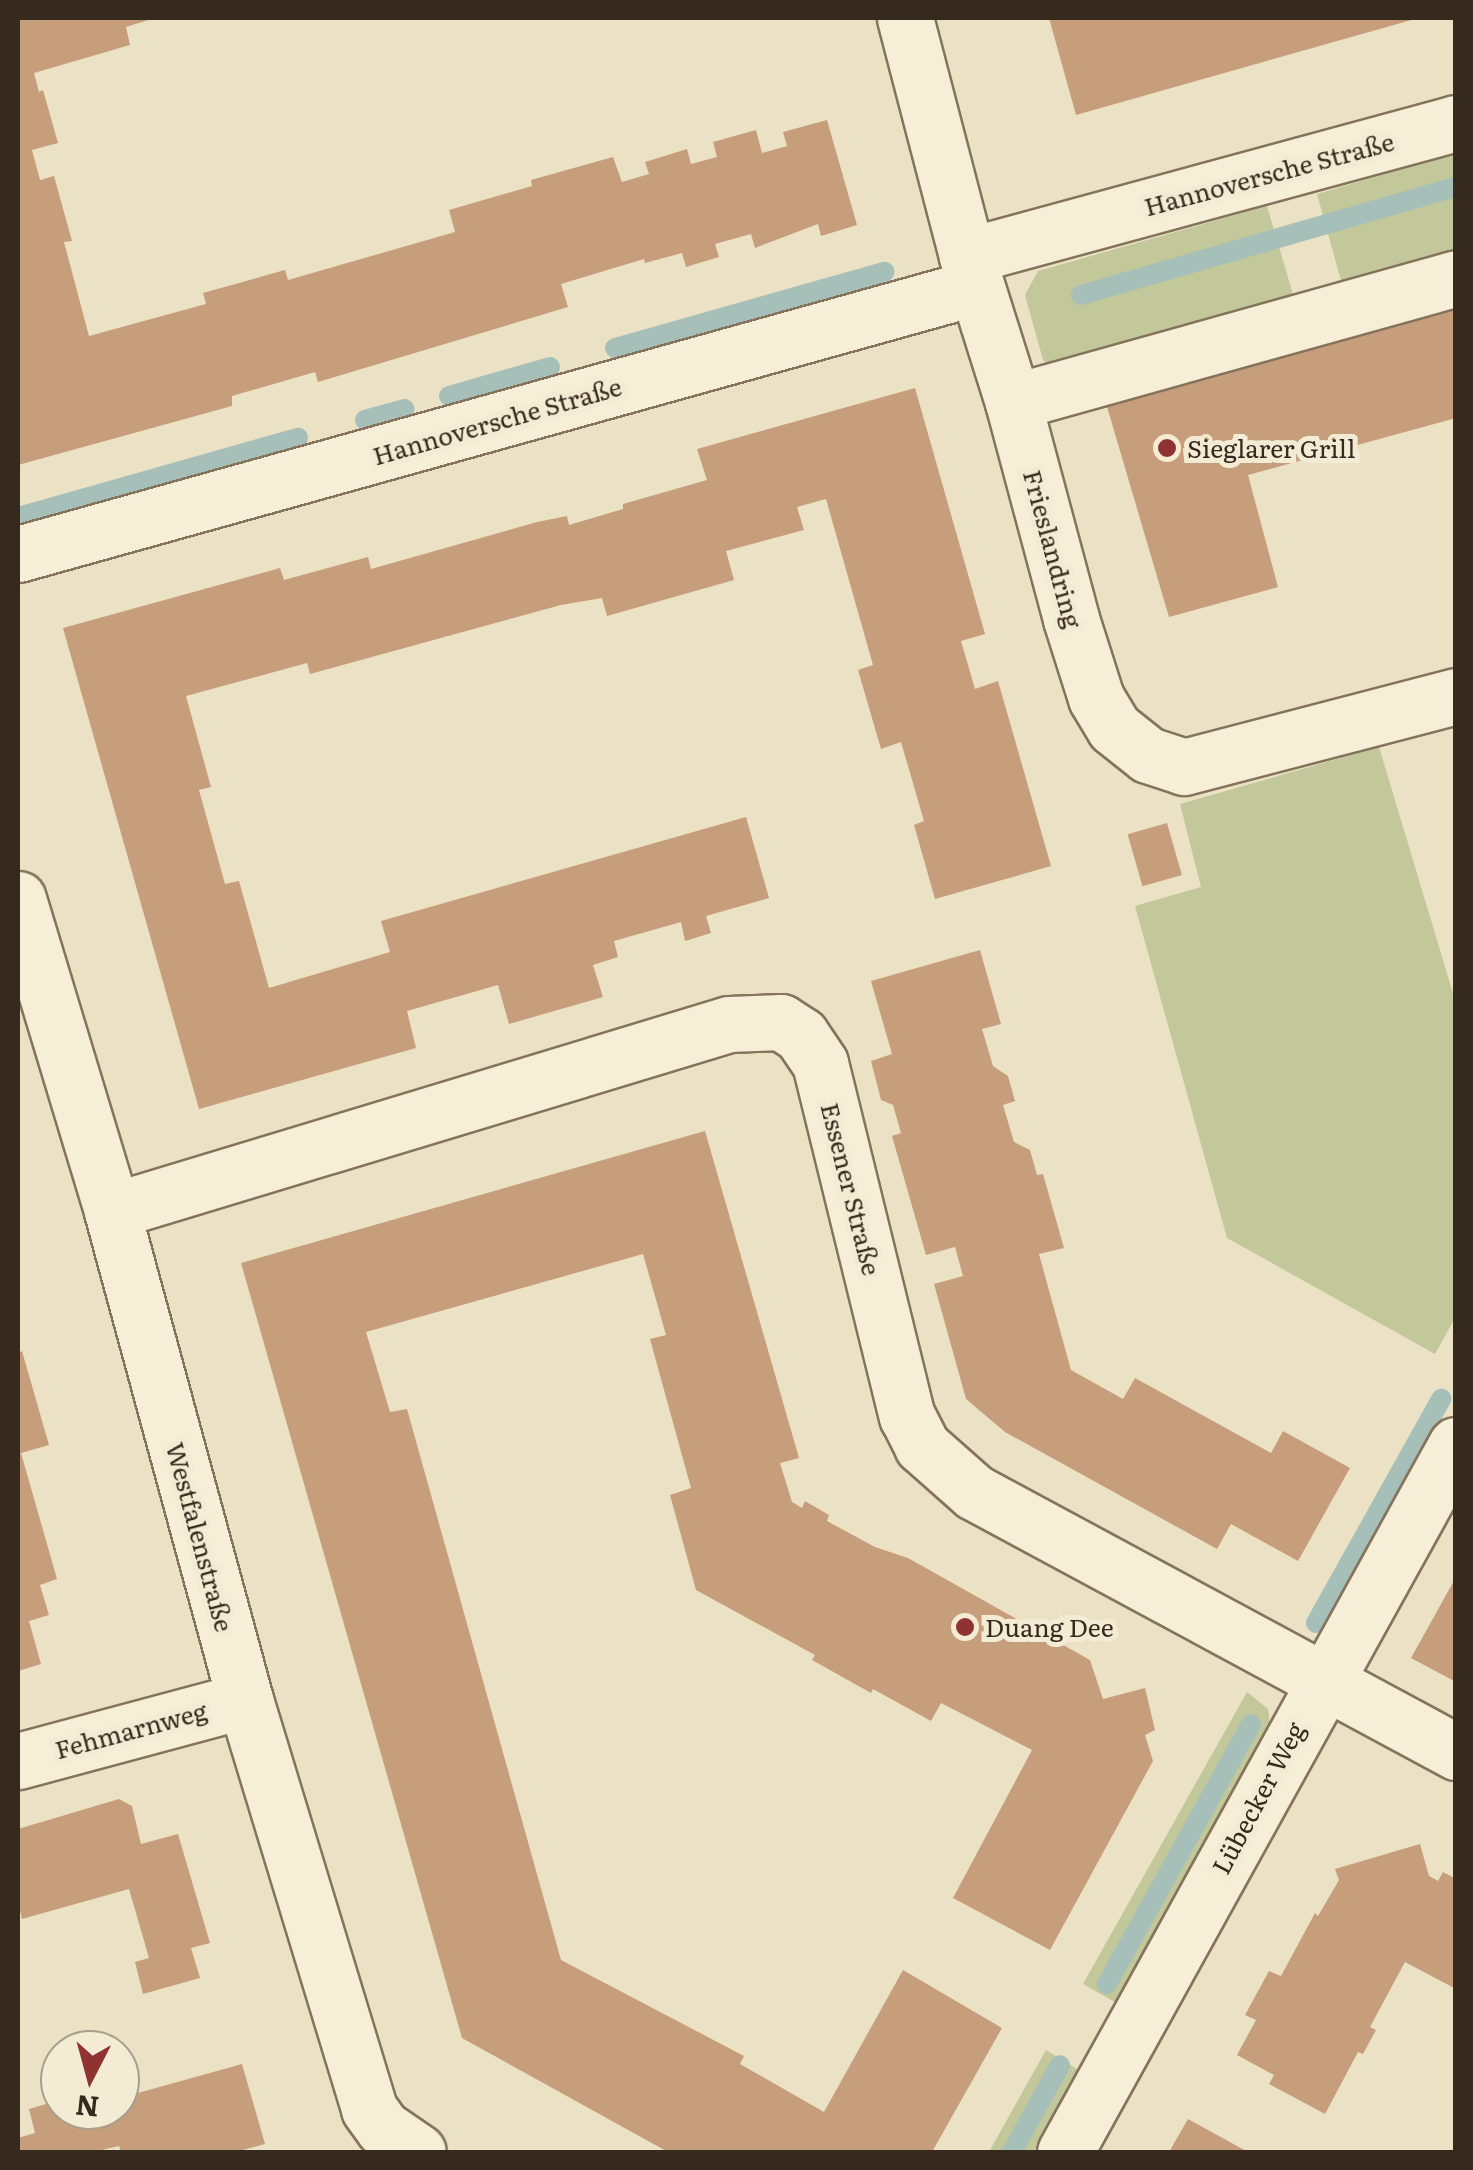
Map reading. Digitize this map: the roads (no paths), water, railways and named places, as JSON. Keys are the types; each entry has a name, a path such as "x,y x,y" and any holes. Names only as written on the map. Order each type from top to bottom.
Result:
{"street":[{"name":"Frieslandring","path":"904,18 971,272 1014,402 1096,698 1114,728 1148,755 1184,767 1456,696"},
{"name":"Hannoversche Straße","path":"18,554 971,272 1456,122"},
{"path":"1014,402 1456,278"},
{"name":"Westfalenstraße","path":"18,899 112,1211 245,1700 368,2109 402,2150"},
{"name":"Essener Straße","path":"112,1211 729,1024 782,1022 801,1035 820,1063 907,1416 922,1446 974,1492 1456,1752"},
{"name":"Lübecker Weg","path":"1065,2152 1322,1680 1456,1445"},
{"name":"Fehmarnweg","path":"18,1761 245,1700"}],"waterway":[{"path":"1081,295 1456,187"},
{"path":"615,348 884,272"},
{"path":"449,396 550,367"},
{"path":"365,420 405,409"},
{"path":"18,517 298,438"},
{"path":"1316,1623 1441,1399"},
{"path":"1107,1984 1251,1724"},
{"path":"1012,2152 1060,2065"}],"place":[{"name":"Sieglarer Grill","path":"1167,448"},
{"name":"Duang Dee","path":"965,1627"}]}
